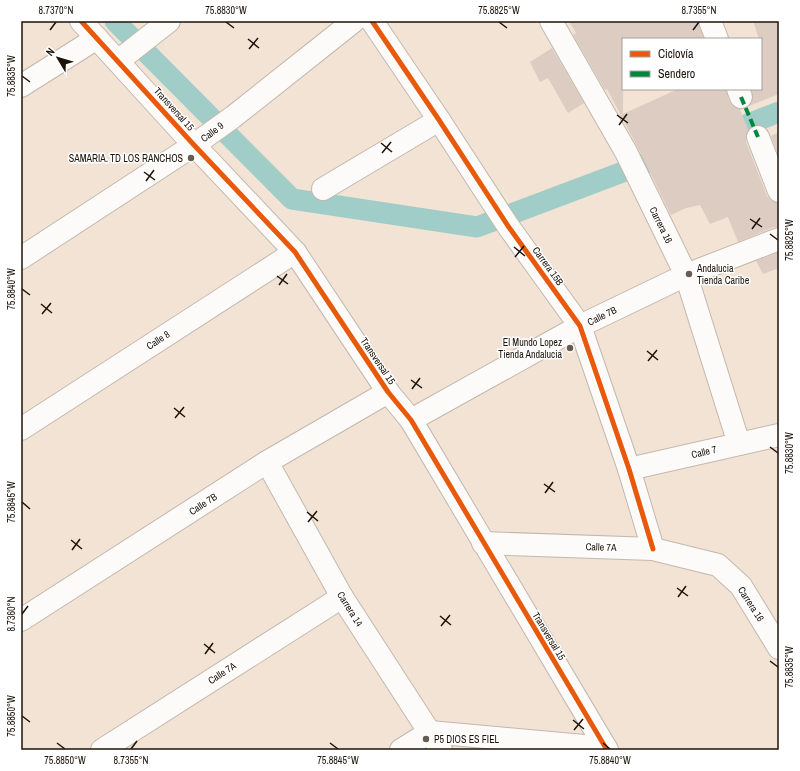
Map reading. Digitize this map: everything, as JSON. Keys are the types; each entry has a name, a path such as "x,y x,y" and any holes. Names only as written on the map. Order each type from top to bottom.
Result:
{"street":[{"name":"Transversal 15","path":"81,21 97,38 125,55 201,140 294,252 388,392 412,420 483,543 606,749"},
{"path":"125,55 169,21"},
{"name":"Calle 9","path":"21,258 201,140 354,21"},
{"name":"Carrera 15B","path":"372,21 503,218 580,326 629,469 653,549"},
{"name":"Carrera 16","path":"551,21 626,152 686,275 739,444"},
{"path":"710,21 717,38"},
{"path":"21,86 97,38"},
{"path":"323,188 439,120"},
{"path":"758,137 779,191"},
{"name":"Calle 7B","path":"412,420 580,326 686,275 779,239"},
{"name":"Calle 8","path":"21,429 294,252"},
{"name":"Calle 7B","path":"21,620 267,462 388,392"},
{"name":"Calle 7","path":"629,469 779,435"},
{"name":"Carrera 14","path":"267,462 342,596 435,741"},
{"name":"Calle 7A","path":"483,543 653,549 718,565"},
{"name":"Carrera 16","path":"718,565 742,586 779,648"},
{"name":"Calle 7A","path":"102,750 342,596"},
{"path":"401,750 435,741 606,749"}],"building":[{"path":"569,21 698,21 704,38 622,38 623,114 676,90 726,90 729,101 733,106 742,109 740,110 748,129 746,142 767,196 772,201 779,203 779,227 774,227 738,242 728,217 710,224 700,205 686,208 671,215 607,89 605,90 573,35 576,33"},
{"path":"753,21 779,21 779,94 749,106 753,99 751,90 762,90 762,38 759,38"},
{"path":"552,48 584,103 568,113 548,78 540,82 530,62"},
{"path":"779,132 779,157 771,136"},
{"path":"779,252 779,268 763,274 756,261"}],"waterway":[{"path":"115,21 292,199 477,227 673,153"},
{"path":"720,135 779,112"}],"marked path":[{"path":"741,97 758,137"}],"cycle path":[{"path":"81,21 194,145 295,252 388,392 411,420 607,750"},
{"path":"372,21 508,226 580,326 629,469 653,549"}],"place":[{"name":"SAMARIA. TD LOS RANCHOS","path":"191,158"},
{"name":"Andalucia Tienda Caribe","path":"689,274"},
{"name":"El Mundo Lopez Tienda Andalucia","path":"570,348"},
{"name":"P5 DIOS ES FIEL","path":"426,739"}]}
